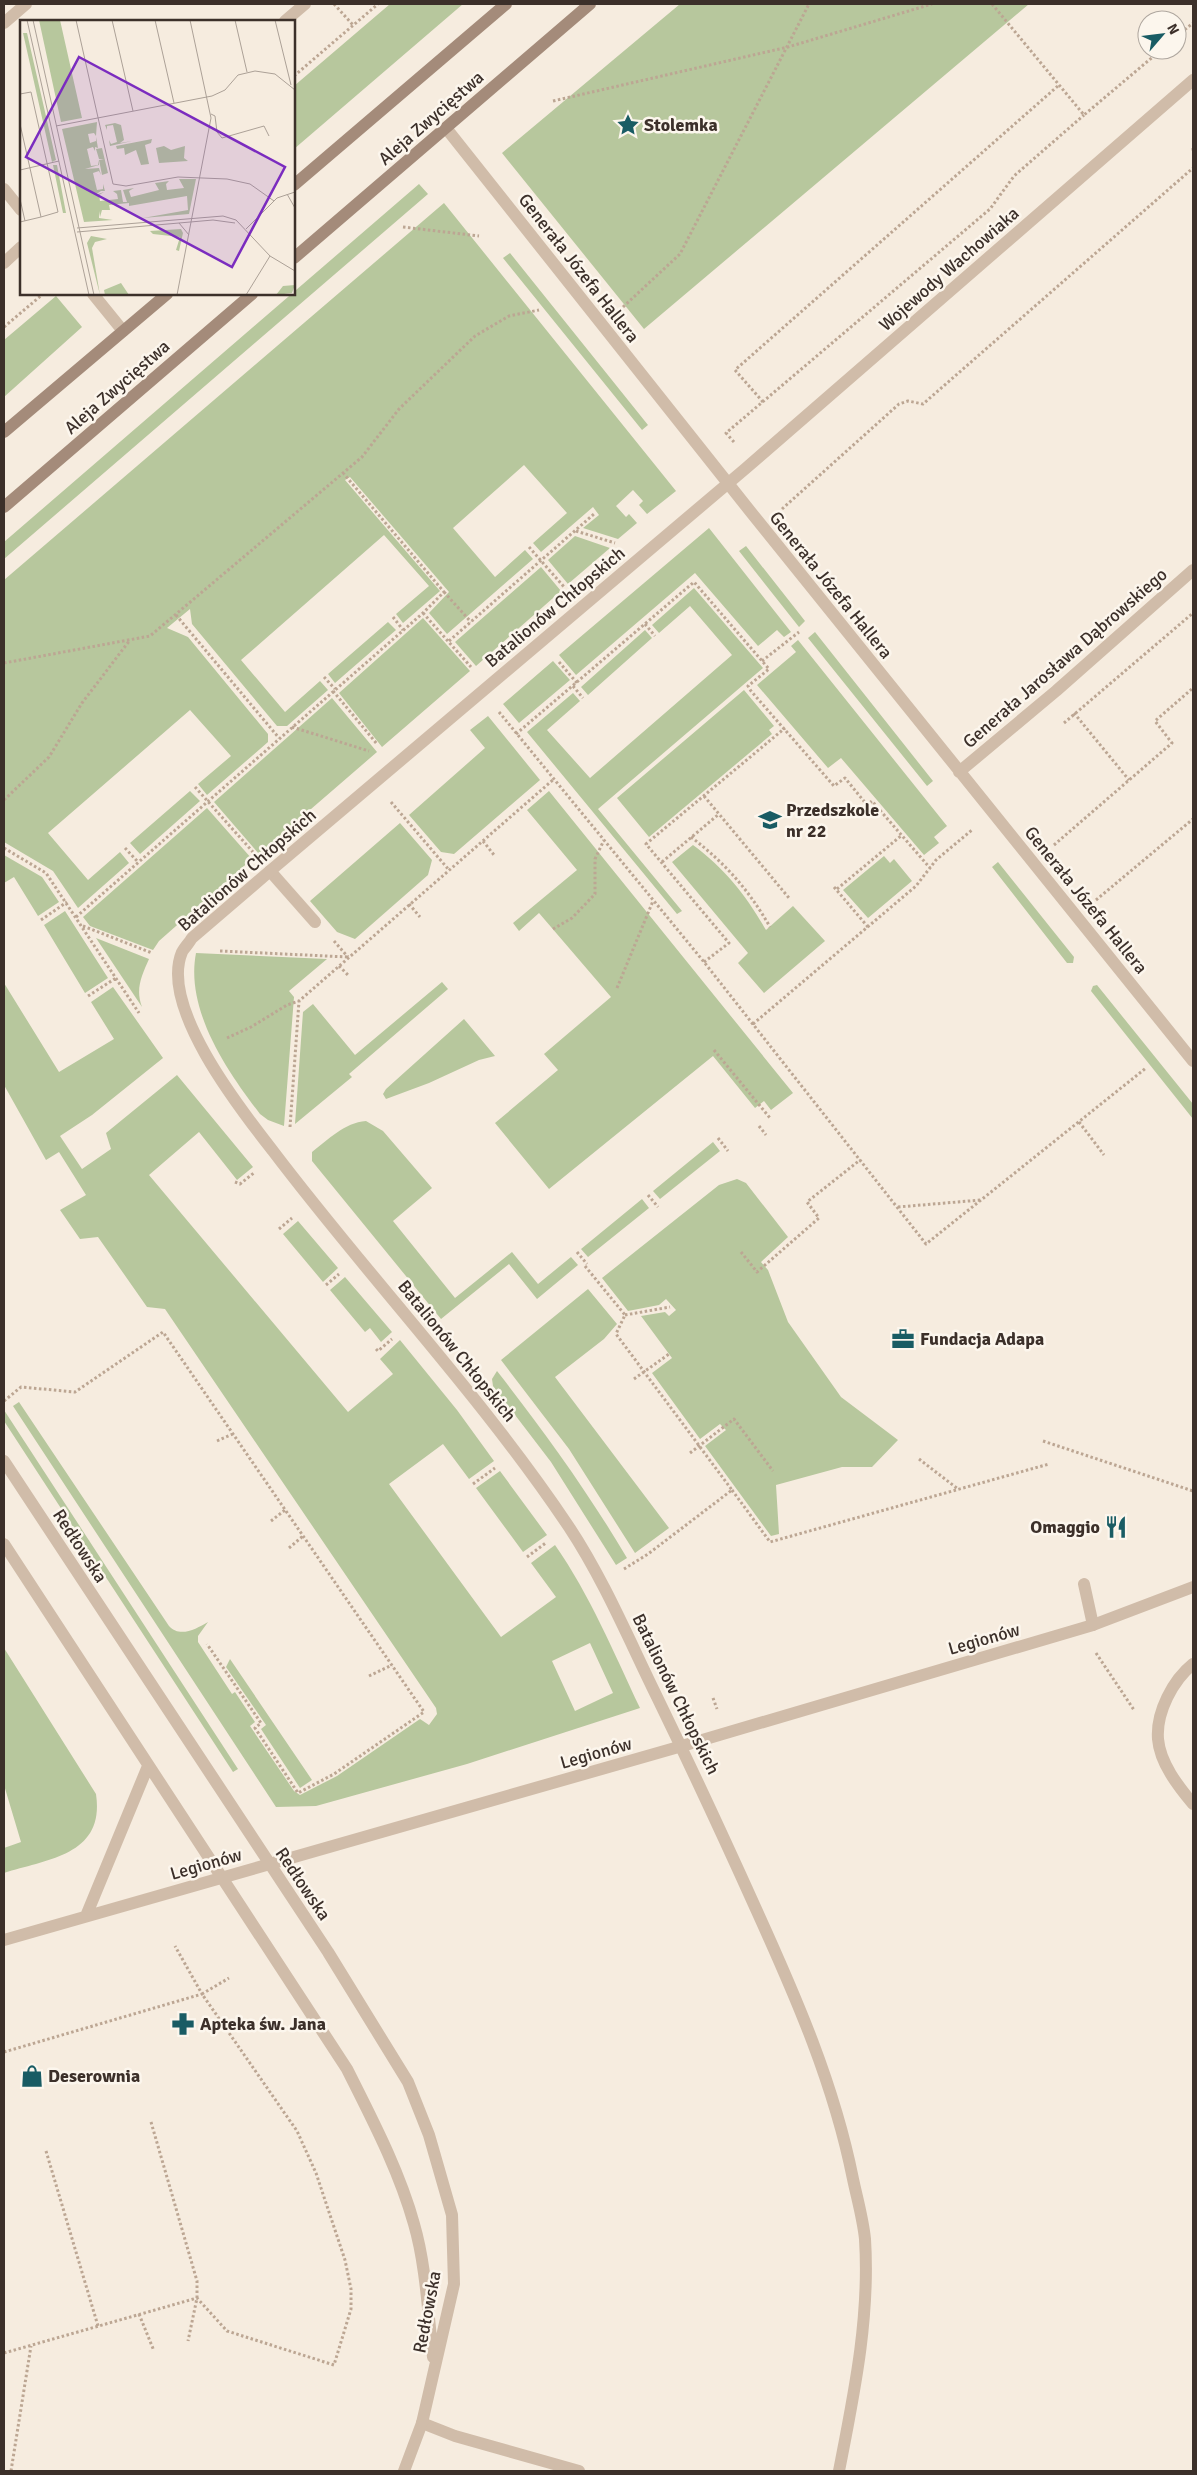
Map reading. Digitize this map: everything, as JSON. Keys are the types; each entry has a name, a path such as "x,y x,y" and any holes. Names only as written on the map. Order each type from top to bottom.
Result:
{"main road":[{"path":"295,184 506,4"},
{"name":"Aleja Zwycięstwa","path":"295,257 590,4"},
{"path":"4,432 165,295"},
{"name":"Aleja Zwycięstwa","path":"4,507 251,295"}],"street":[{"path":"4,23 26,4"},
{"path":"285,20 305,4"},
{"name":"Wojewody Wachowiaka","path":"728,484 1193,80"},
{"name":"Generała Józefa Hallera","path":"446,128 728,484 1193,1061"},
{"path":"4,188 20,209"},
{"path":"4,263 20,248"},
{"path":"94,295 123,331"},
{"name":"Batalionów Chłopskich","path":"728,484 390,760 374,783 192,938 182,951 178,979 184,1006 199,1042 225,1088 272,1150 476,1400 570,1528 618,1613 682,1746 795,1996 827,2077 850,2165 865,2233 867,2282 860,2356 839,2471"},
{"name":"Generała Jarosława Dąbrowskiego","path":"959,772 1056,691 1193,570"},
{"path":"270,871 315,922"},
{"name":"Redłowska","path":"4,1462 328,1952 408,2082 430,2135 452,2215 454,2284 422,2423 404,2471"},
{"name":"Redłowska","path":"4,1544 220,1878 347,2069 385,2146 415,2225 426,2290 434,2367"},
{"path":"1084,1584 1093,1625"},
{"name":"Legionów","path":"4,1940 682,1746 1093,1625 1193,1588"},
{"path":"1193,1664 1175,1681 1168,1696 1162,1712 1158,1739 1172,1776 1193,1804"},
{"path":"86,1916 148,1766"},
{"path":"422,2423 455,2436 578,2471"}],"path":[{"path":"334,4 353,25"},
{"path":"295,75 378,4"},
{"path":"621,308 680,254 809,4"},
{"path":"553,101 788,47 932,4"},
{"path":"992,4 1084,115"},
{"path":"752,464 726,433 990,209 1014,176 1149,60"},
{"path":"763,402 735,370 1059,85"},
{"path":"779,511 899,404 908,401 923,404 1193,168"},
{"path":"403,227 479,236"},
{"path":"4,327 42,295"},
{"path":"4,664 150,636 344,474 362,457 399,409 474,336 509,316 539,310"},
{"path":"344,474 471,622"},
{"path":"449,641 594,514"},
{"path":"575,530 619,544"},
{"path":"529,547 569,593"},
{"path":"516,734 694,582 769,669 748,686 834,786 845,778 867,805 872,801 930,868"},
{"path":"76,918 291,727 423,613 444,592"},
{"path":"1059,727 1193,612"},
{"path":"423,613 477,674"},
{"path":"176,615 279,738"},
{"path":"392,618 403,630"},
{"path":"645,624 655,636"},
{"path":"762,661 799,632"},
{"path":"4,800 49,757 82,703 130,640"},
{"path":"558,661 583,698"},
{"path":"324,677 390,760"},
{"path":"1052,846 1172,743 1155,721 1193,688"},
{"path":"1056,691 1129,780"},
{"path":"493,705 704,962 926,1244 1146,1068"},
{"path":"291,727 390,760"},
{"path":"704,962 729,942 646,844 785,728"},
{"path":"224,1040 251,1027 287,1005 299,1001 554,779"},
{"path":"374,783 450,870"},
{"path":"195,787 270,871"},
{"path":"704,796 790,898"},
{"path":"662,862 719,814"},
{"path":"1095,900 1193,819"},
{"path":"753,1024 916,886 936,860 972,830"},
{"path":"868,927 835,888 902,835"},
{"path":"691,838 715,855 736,876 755,901 770,927"},
{"path":"553,929 572,918 594,894 595,859 604,840"},
{"path":"482,841 494,855"},
{"path":"4,848 46,872 139,1013"},
{"path":"125,848 138,862"},
{"path":"617,988 653,900"},
{"path":"41,920 67,902"},
{"path":"409,904 420,917"},
{"path":"82,926 152,953"},
{"path":"216,951 349,957"},
{"path":"339,966 349,976"},
{"path":"88,996 116,978"},
{"path":"292,1132 290,1125 299,1001"},
{"path":"714,1050 770,1118"},
{"path":"1079,1122 1104,1155"},
{"path":"759,1126 766,1135"},
{"path":"718,1138 728,1151"},
{"path":"741,1252 757,1272 819,1218 807,1202 860,1160"},
{"path":"235,1182 240,1184 259,1168"},
{"path":"648,1195 658,1207"},
{"path":"897,1207 982,1200"},
{"path":"279,1229 297,1213"},
{"path":"577,1252 625,1315"},
{"path":"326,1285 345,1269"},
{"path":"625,1315 670,1307"},
{"path":"625,1315 616,1334 770,1542 1049,1464"},
{"path":"4,1401 21,1387 75,1392 163,1332 424,1712 334,1774 298,1793 255,1728 261,1724 207,1644"},
{"path":"376,1349 378,1351 399,1333"},
{"path":"634,1379 669,1354"},
{"path":"690,1453 734,1419 773,1471"},
{"path":"217,1441 234,1434"},
{"path":"1043,1441 1193,1492"},
{"path":"919,1459 959,1489"},
{"path":"473,1484 503,1462"},
{"path":"619,1572 648,1554 732,1490"},
{"path":"271,1521 285,1510"},
{"path":"289,1548 303,1536"},
{"path":"527,1557 548,1541"},
{"path":"1098,1656 1132,1707"},
{"path":"369,1676 392,1665"},
{"path":"175,1946 202,1994 297,2130 316,2173 344,2260 351,2288 351,2309 334,2365 228,2330 197,2298"},
{"path":"4,2052 202,1994 229,1978"},
{"path":"151,2122 197,2281 197,2298 188,2341"},
{"path":"46,2151 98,2326"},
{"path":"4,2354 197,2298"},
{"path":"139,2314 154,2351"},
{"path":"11,2471 31,2346"}],"green space":[{"path":"390,4 463,4 295,148 295,85"},
{"path":"680,4 1029,4 644,329 502,153"},
{"path":"419,184 428,194 4,559 4,542 290,295 295,295 295,291"},
{"path":"444,203 676,491 647,514 639,505 643,501 633,490 616,506 626,517 629,514 637,523 618,539 583,528 599,515 593,507 541,552 533,543 567,513 524,465 453,528 495,577 525,550 533,559 447,634 429,613 449,592 350,477 345,480 440,591 403,623 396,614 429,586 384,535 241,660 285,712 320,681 328,690 287,726 277,726 192,624 190,609 167,628 188,637 268,734 268,742 207,795 198,784 231,756 190,710 48,833 88,880 120,852 129,863 78,908 53,871 4,842 4,580"},
{"path":"510,253 648,425 642,430 503,258"},
{"path":"56,296 82,327 4,397 4,340"},
{"path":"709,528 791,632 784,637 777,630 758,646 695,573 576,675 559,655"},
{"path":"575,536 610,548 568,584 548,560"},
{"path":"746,546 805,621 799,627 739,551"},
{"path":"541,567 561,591 476,666 455,642"},
{"path":"694,588 763,668 598,809 682,911 677,914 527,732 573,693 580,701 547,730 590,778 732,655 690,606 659,633 652,625"},
{"path":"423,618 470,671 382,747 339,693"},
{"path":"388,622 396,630 335,683 328,674"},
{"path":"645,630 652,638 588,695 581,687"},
{"path":"815,632 933,781 927,786 808,638"},
{"path":"798,640 947,826 934,837 939,843 924,855 841,758 828,768 757,685 796,652 791,646"},
{"path":"553,661 570,680 519,723 503,704"},
{"path":"744,690 774,726 769,730 772,734 649,837 617,798"},
{"path":"332,698 377,752 259,854 214,802"},
{"path":"488,716 540,780 454,854 441,852 409,815 485,748 470,730"},
{"path":"190,791 200,801 140,854 130,843"},
{"path":"549,791 793,1093 771,1110 764,1101 755,1108 713,1056 549,1189 495,1123 558,1070 544,1054 611,997 539,913 519,931 513,923 577,870 527,810"},
{"path":"207,808 252,859 159,941 153,950 90,926 83,917"},
{"path":"400,823 432,860 428,875 355,939 337,932 310,901"},
{"path":"693,845 715,863 734,883 751,905 766,930 793,906 825,941 764,993 738,963 748,953 672,862"},
{"path":"4,855 42,877 59,902 38,916 14,877 4,883"},
{"path":"884,856 890,863 894,859 912,881 868,918 843,890"},
{"path":"998,862 1074,957 1073,963 1067,963 992,867"},
{"path":"65,911 108,978 85,993 44,925"},
{"path":"96,938 149,959 139,988 142,1007"},
{"path":"196,953 327,959 289,991 294,997 284,1126 268,1120 260,1114 222,1059 203,1018 197,996 194,975"},
{"path":"442,982 448,989 349,1074 352,1077 295,1124 303,1012 313,1004 355,1055"},
{"path":"4,983 59,1072 114,1039 91,1002 113,987 163,1058 92,1115 60,1136 82,1169 111,1149 106,1133 177,1075 253,1167 237,1180 199,1132 149,1175 348,1412 393,1374 380,1359 400,1340 457,1410 494,1461 469,1479 443,1444 389,1484 501,1637 556,1597 531,1563 555,1545 590,1604 640,1708 467,1764 316,1806 276,1807 13,1406 19,1402 169,1626 173,1630 183,1632 193,1630 208,1622 198,1636 198,1642 232,1694 235,1692 255,1722 250,1726 294,1791 300,1795 337,1776 420,1719 429,1725 437,1714 436,1708 165,1309 147,1307 98,1237 80,1239 60,1210 86,1195 59,1152 46,1160 4,1085","holes":["590,1643 613,1693 575,1711 552,1661"]},
{"path":"1097,985 1193,1104 1193,1119 1091,991 1093,986"},
{"path":"464,1019 495,1056 479,1060 429,1083 386,1099 383,1094 386,1089"},
{"path":"366,1121 383,1131 432,1188 393,1221 455,1298 512,1252 538,1284 571,1257 578,1265 537,1299 509,1264 441,1319 312,1161 312,1152 331,1137 344,1128"},
{"path":"713,1142 720,1151 660,1199 653,1191"},
{"path":"737,1179 746,1183 788,1237 761,1262 768,1270 788,1322 841,1397 898,1440 872,1467 842,1467 776,1485 779,1534 771,1536 705,1446 726,1430 720,1424 700,1439 652,1373 672,1358 641,1316 665,1312 669,1316 676,1310 666,1299 659,1305 628,1311 602,1278 719,1185"},
{"path":"642,1199 649,1208 588,1257 581,1249"},
{"path":"298,1221 338,1268 323,1282 283,1234"},
{"path":"345,1277 392,1332 381,1342 370,1328 365,1332 330,1290"},
{"path":"588,1289 617,1324 604,1339 555,1377 669,1528 635,1553 569,1449 501,1360"},
{"path":"497,1371 565,1462 627,1558 616,1565 551,1462 493,1386 492,1379"},
{"path":"4,1410 238,1769 233,1772 4,1421"},
{"path":"500,1471 547,1535 523,1552 476,1488"},
{"path":"4,1648 96,1794 96,1814 92,1830 83,1842 70,1851 55,1858 4,1873 4,1848 21,1842 4,1785"},
{"path":"230,1659 312,1780 300,1788 261,1729 266,1725 226,1667"}],"place":[{"name":"Stolemka","path":"628,125"},
{"name":"Przedszkole nr 22","path":"770,820"},
{"name":"Fundacja Adapa","path":"903,1339"},
{"name":"Omaggio","path":"1116,1527"},
{"name":"Apteka św. Jana","path":"183,2024"},
{"name":"Deserownia","path":"32,2076"}]}
